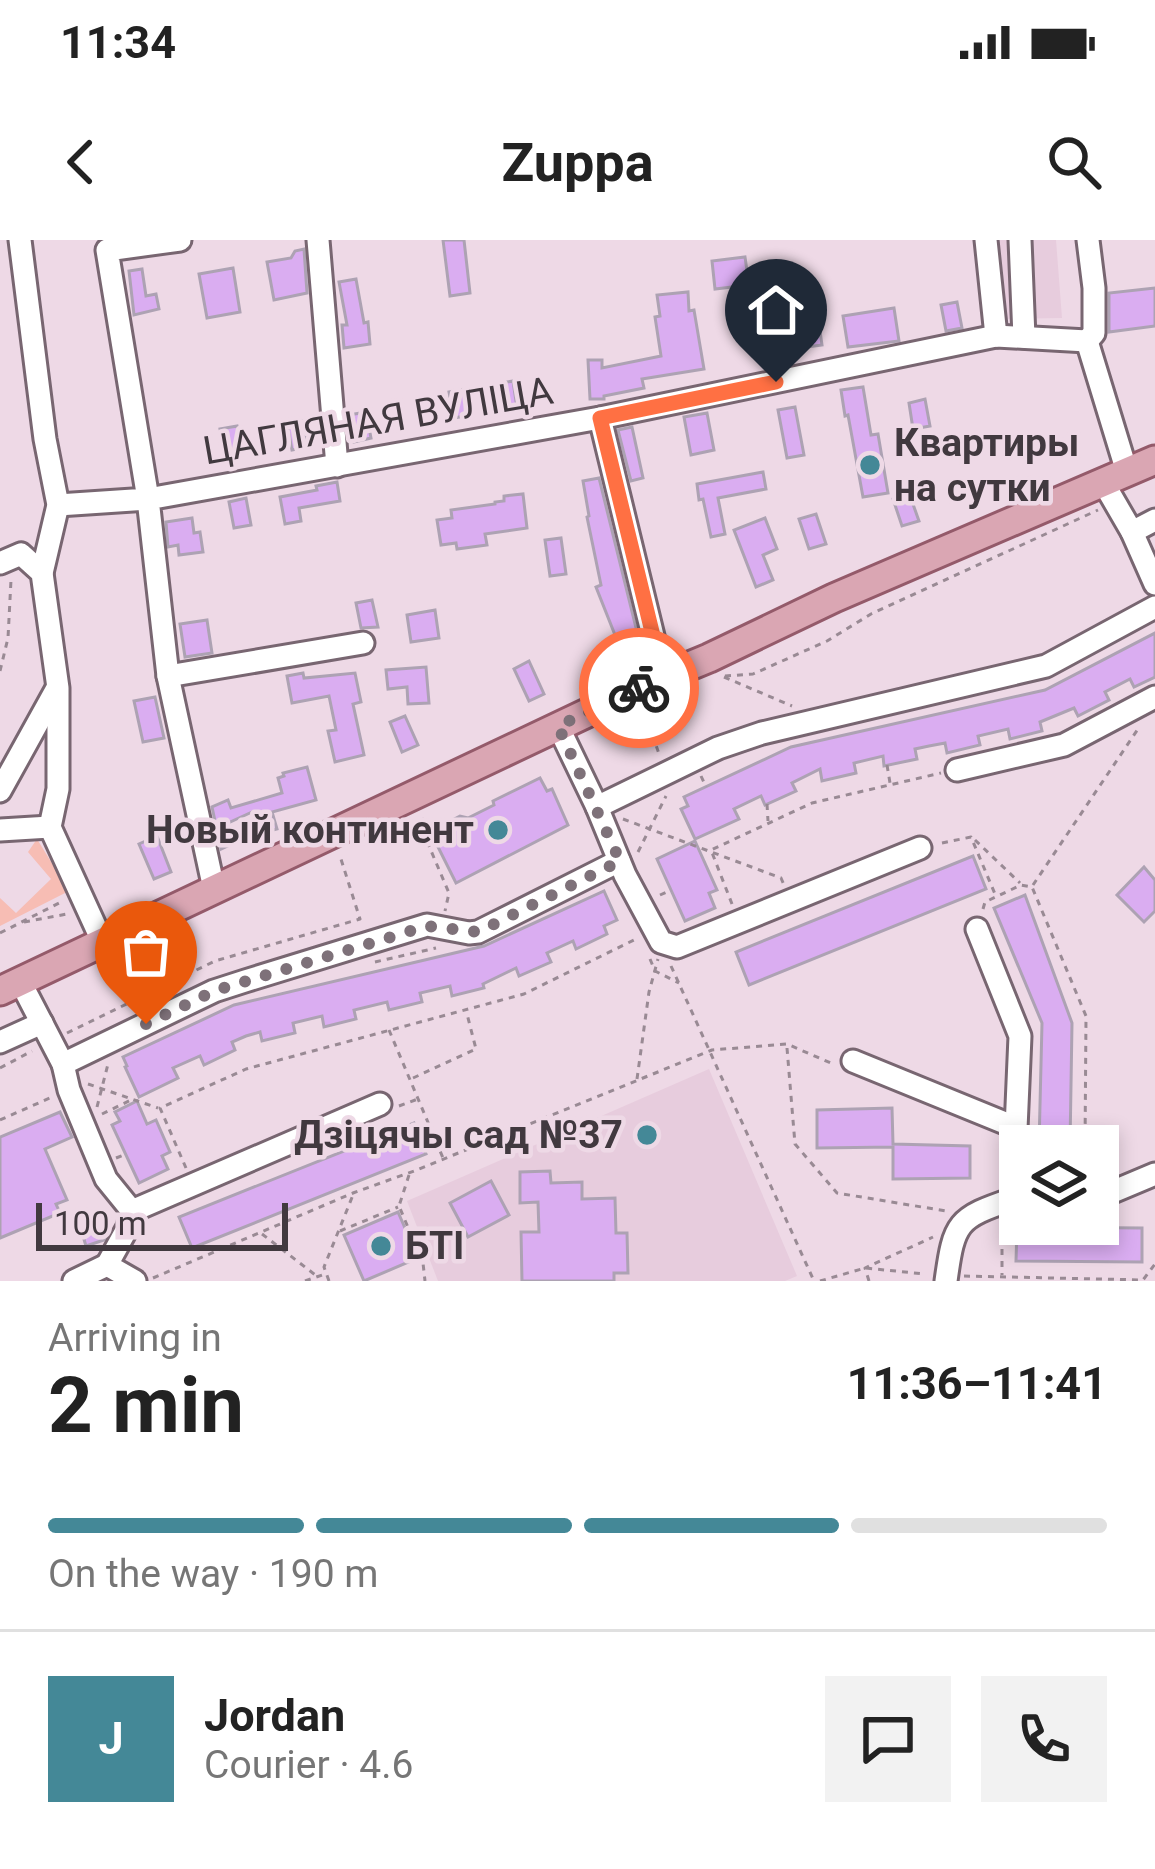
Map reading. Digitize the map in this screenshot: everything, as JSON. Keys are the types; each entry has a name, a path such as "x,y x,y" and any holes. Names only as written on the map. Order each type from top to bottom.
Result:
{"main road":[{"path":"10,986 834,598 1115,486 1155,460"}],"street":[{"path":"20,240 58,505 42,573 58,688 58,789 50,827 102,941"},
{"path":"180,240 106,245 148,499 168,676 214,889"},
{"path":"318,240 337,466"},
{"path":"986,240 996,336"},
{"path":"1020,240 1024,337"},
{"path":"1088,240 1094,333 1087,341 1115,486 1155,584"},
{"name":"ЦАГЛЯНАЯ ВУЛІЦА","path":"58,505 148,499 337,466 600,418 996,336 1087,341"},
{"path":"600,418 663,677"},
{"path":"1132,532 1155,520"},
{"path":"3,561 21,554 42,573"},
{"path":"597,809 718,748 762,733 1046,666 1155,608"},
{"path":"168,676 364,643"},
{"path":"0,791 58,688"},
{"path":"957,770 1064,745 1155,697"},
{"path":"558,726 655,948 677,947 920,848"},
{"path":"0,830 50,827"},
{"path":"63,1064 214,991 427,926 478,932 622,868"},
{"path":"977,929 1020,1036 1015,1125"},
{"path":"10,986 47,1032 103,1172 131,1211 128,1227 107,1265 74,1281"},
{"path":"0,1042 47,1032"},
{"path":"853,1061 1010,1125"},
{"path":"131,1211 380,1103"},
{"path":"1119,1189 1155,1174"},
{"path":"947,1278 950,1254 966,1220 999,1206"},
{"path":"107,1265 135,1281"}],"path":[{"path":"803,724 793,706 720,676 752,674 827,641 1115,486"},
{"path":"0,671 8,638 11,583 3,561"},
{"path":"622,868 671,787 644,710"},
{"path":"1032,887 1143,722"},
{"path":"887,765 890,785"},
{"path":"711,850 812,803 957,770"},
{"path":"700,774 706,787"},
{"path":"767,805 768,823"},
{"path":"597,809 781,878 791,900"},
{"path":"371,963 444,946 442,927 449,893 426,839 422,816"},
{"path":"971,837 1021,885 1032,887"},
{"path":"920,848 971,837"},
{"path":"971,837 996,896"},
{"path":"711,850 735,911"},
{"path":"0,1068 47,1032 215,962 360,919 339,852"},
{"path":"977,929 985,902 1021,885"},
{"path":"1032,887 1087,1016 1085,1125"},
{"path":"653,898 671,890"},
{"path":"0,933 82,892"},
{"path":"193,1186 160,1108 246,1069 524,994 640,937 655,948 679,982 818,1281 865,1268 966,1220"},
{"path":"655,948 656,971"},
{"path":"637,1081 656,971 655,948"},
{"path":"394,958 396,966"},
{"path":"656,971 679,982"},
{"path":"412,1079 476,1048 466,1011"},
{"path":"389,1030 444,1160"},
{"path":"787,1044 794,1144 837,1193 966,1220"},
{"path":"146,1281 712,1050 787,1044 848,1070 853,1061"},
{"path":"111,1054 97,1117 133,1099"},
{"path":"103,1172 114,1158 126,1154"},
{"path":"410,1173 399,1206 423,1263 425,1281"},
{"path":"329,1281 324,1267 353,1193"},
{"path":"338,1232 399,1206"},
{"path":"260,1233 318,1276"},
{"path":"1002,1277 1006,1245"},
{"path":"865,1268 947,1278 1143,1280 1155,1264"},
{"path":"865,1268 869,1281"},
{"path":"305,1281 326,1273"}],"shaded area":[{"path":"993,240 1056,240 1062,318 999,319"},
{"path":"37,839 69,891 0,926 0,898 16,913 51,879 28,852"},
{"name":"Дзіцячы сад №37","path":"709,1069 797,1276 785,1281 438,1281 407,1201"}],"building":[{"path":"443,240 464,240 470,293 450,296"},
{"path":"304,249 307,293 274,300 267,262 291,258"},
{"path":"745,257 749,285 715,289 712,261"},
{"path":"233,268 240,312 207,318 199,274"},
{"path":"142,269 146,296 156,294 159,309 134,315 129,271"},
{"path":"356,279 370,344 344,348 342,325 347,325 339,282"},
{"path":"1155,288 1155,326 1109,332 1109,293"},
{"path":"688,292 704,369 642,379 644,388 590,399 588,360 602,360 602,368 661,356 657,295"},
{"path":"957,302 962,328 946,331 941,305"},
{"path":"894,308 899,341 848,347 843,316"},
{"path":"818,317 822,345 792,349 787,321"},
{"path":"513,381 517,408 501,411 496,384"},
{"name":"Квартиры на сутки","path":"863,387 871,435 878,434 888,493 863,497 841,390"},
{"path":"465,389 470,415 454,418 449,392"},
{"path":"925,399 930,426 913,429 909,403"},
{"path":"795,407 804,455 787,458 778,410"},
{"path":"366,412 371,438 354,442 349,415"},
{"path":"707,413 714,450 691,455 684,417"},
{"path":"303,421 308,447 292,450 287,424"},
{"path":"237,426 242,453 225,456 220,429"},
{"path":"632,427 643,478 631,481 618,430"},
{"path":"763,472 766,489 718,498 725,534 711,537 697,484"},
{"path":"599,478 637,632 617,640 596,587 601,585 583,481"},
{"path":"337,482 340,501 299,508 301,521 285,524 280,497"},
{"path":"909,493 919,521 902,526 893,499"},
{"path":"523,494 527,528 485,534 487,545 457,549 456,543 441,545 437,520 452,518 451,510 495,504 504,501 504,496"},
{"path":"246,498 251,525 234,528 229,502"},
{"path":"816,514 826,544 809,549 799,519"},
{"path":"192,518 203,552 179,555 178,545 168,547 166,522"},
{"path":"765,518 777,549 763,555 773,580 756,587 734,530"},
{"path":"561,538 566,574 550,576 545,540"},
{"path":"372,600 378,627 361,628 356,603"},
{"path":"435,610 439,638 411,642 407,615"},
{"path":"207,620 212,653 185,657 180,624"},
{"path":"1155,633 1155,677 1134,687 1130,679 1105,692 1109,700 1078,716 1074,708 1040,722 1042,731 1010,739 1008,729 978,736 980,745 947,753 945,743 915,749 917,759 884,766 883,756 854,763 856,773 822,781 820,769 792,783 796,791 765,805 761,796 734,809 739,819 695,839 681,809 688,806 684,797 791,747 1045,690"},
{"path":"529,661 544,694 529,701 514,669"},
{"path":"426,667 429,703 408,704 407,687 388,689 386,670"},
{"path":"303,673 304,678 355,673 361,702 353,704 364,755 335,762 328,731 336,730 329,696 292,703 287,676"},
{"path":"155,697 164,738 143,742 134,701"},
{"path":"405,716 418,745 402,752 390,722"},
{"path":"307,767 316,800 272,812 277,829 258,834 252,812 226,824 234,843 221,849 212,807 228,800 231,808 282,793 278,778"},
{"name":"Новый континент","path":"540,778 547,791 552,789 568,825 456,883 434,839 439,827 460,816 468,818"},
{"path":"157,836 171,872 154,879 139,844"},
{"path":"695,841 717,890 709,893 715,908 685,921 657,859"},
{"path":"973,856 986,889 749,985 736,952"},
{"path":"1144,867 1155,880 1155,911 1144,922 1117,895"},
{"path":"604,891 617,920 604,926 607,934 576,949 573,941 547,953 551,962 519,976 516,968 483,984 484,988 452,996 450,986 420,993 422,1002 389,1010 387,1002 354,1010 356,1019 324,1027 322,1016 293,1023 295,1033 262,1041 260,1032 246,1036 232,1042 235,1050 204,1065 200,1056 173,1068 178,1078 139,1097 125,1067 123,1057 234,1005 484,946"},
{"path":"1025,895 1072,1023 1070,1125 1040,1125 1042,1023 994,908"},
{"path":"137,1101 147,1124 156,1120 170,1152 162,1156 168,1169 139,1183 112,1125 120,1121 115,1112"},
{"path":"892,1108 893,1144 970,1146 970,1178 893,1179 893,1147 817,1148 817,1110"},
{"path":"60,1112 72,1137 45,1149 67,1200 56,1204 60,1213 0,1238 0,1137"},
{"path":"414,1123 426,1154 192,1248 179,1217"},
{"path":"550,1171 551,1183 582,1182 582,1199 615,1198 616,1233 627,1233 628,1273 614,1273 614,1281 522,1281 521,1232 539,1232 538,1202 520,1203 520,1172"},
{"path":"491,1181 509,1215 468,1237 450,1203"},
{"name":"БТІ","path":"398,1212 418,1258 364,1281 344,1235"},
{"path":"102,1219 107,1235 86,1246 80,1226"},
{"path":"1119,1228 1142,1228 1142,1262 1016,1261 1016,1245 1119,1245"}],"way so far":[{"path":"146,1024 214,991 427,926 478,932 620,861 558,726 639,688"}],"place":[{"name":"Квартиры на сутки","path":"870,465"},
{"name":"Новый континент","path":"498,830"},
{"name":"Дзіцячы сад №37","path":"647,1135"},
{"name":"БТІ","path":"381,1246"}],"route":[{"path":"639,688 663,677 600,418 776,382"}]}
